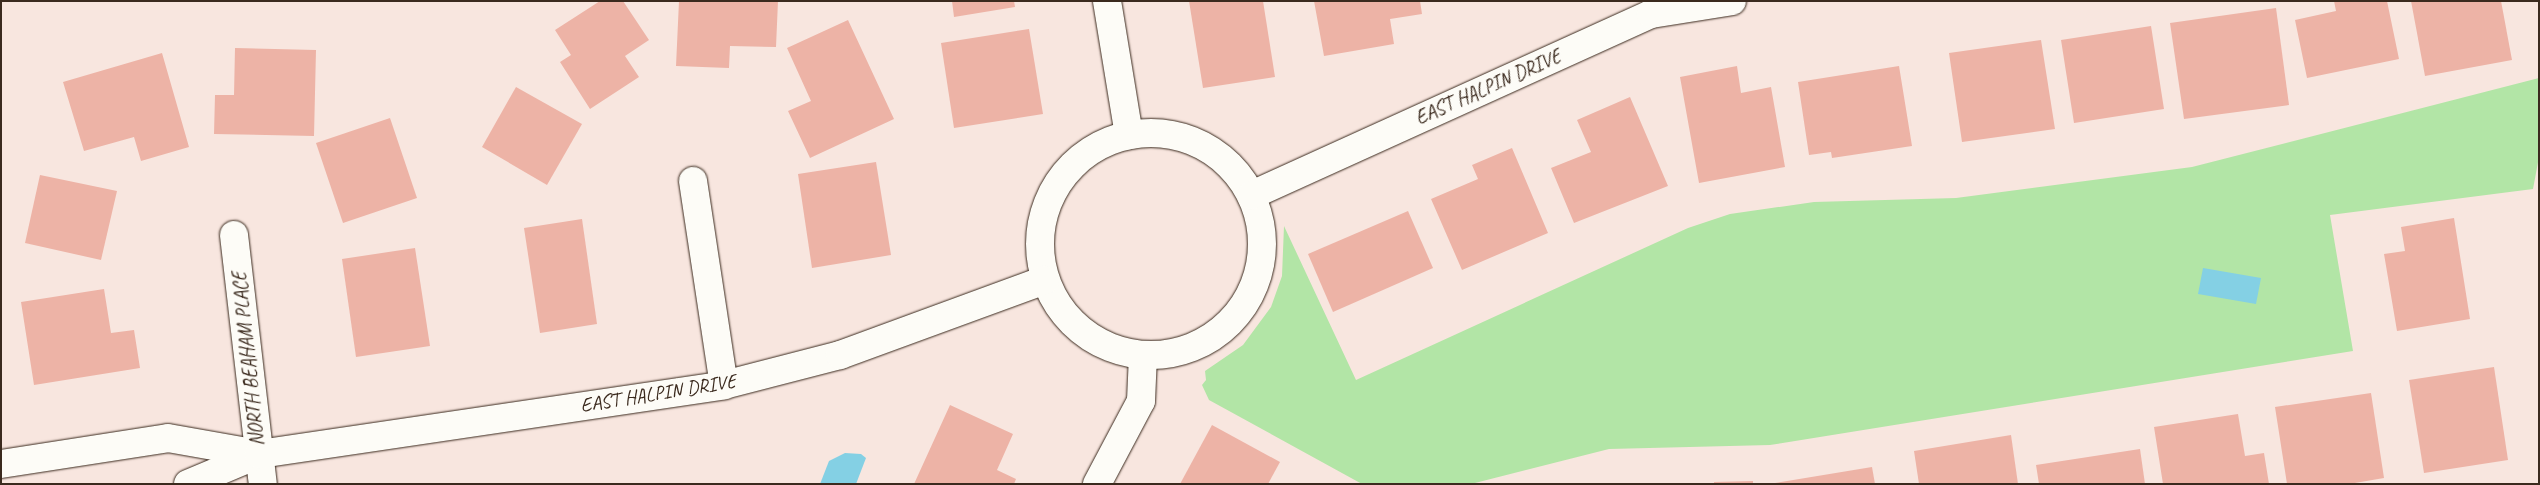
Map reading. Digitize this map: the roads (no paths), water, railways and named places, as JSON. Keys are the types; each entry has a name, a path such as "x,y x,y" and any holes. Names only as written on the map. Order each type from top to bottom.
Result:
{"street":[{"path":"1107,1 1129,135"},
{"name":"EAST HALPIN DRIVE","path":"1252,195 1651,14 1732,1"},
{"path":"1166,134 1200,144 1230,165 1252,195 1262,227 1262,260 1252,292 1238,313 1207,340 1176,352 1142,355 1111,348 1083,332 1060,309 1045,280 1041,234 1046,206 1065,173 1094,148 1129,135 1166,134"},
{"path":"693,181 724,385"},
{"name":"NORTH BEAHAM PLACE","path":"234,235 264,484"},
{"name":"EAST HALPIN DRIVE","path":"188,484 259,454 724,385 840,355 1045,280"},
{"path":"1096,484 1140,401 1142,355"},
{"name":"EAST HALPIN DRIVE","path":"1,464 168,438 259,454"}],"water":[{"path":"2203,268 2261,278 2256,304 2198,294"},
{"path":"845,453 861,454 866,458 856,484 820,484 829,461"}]}
